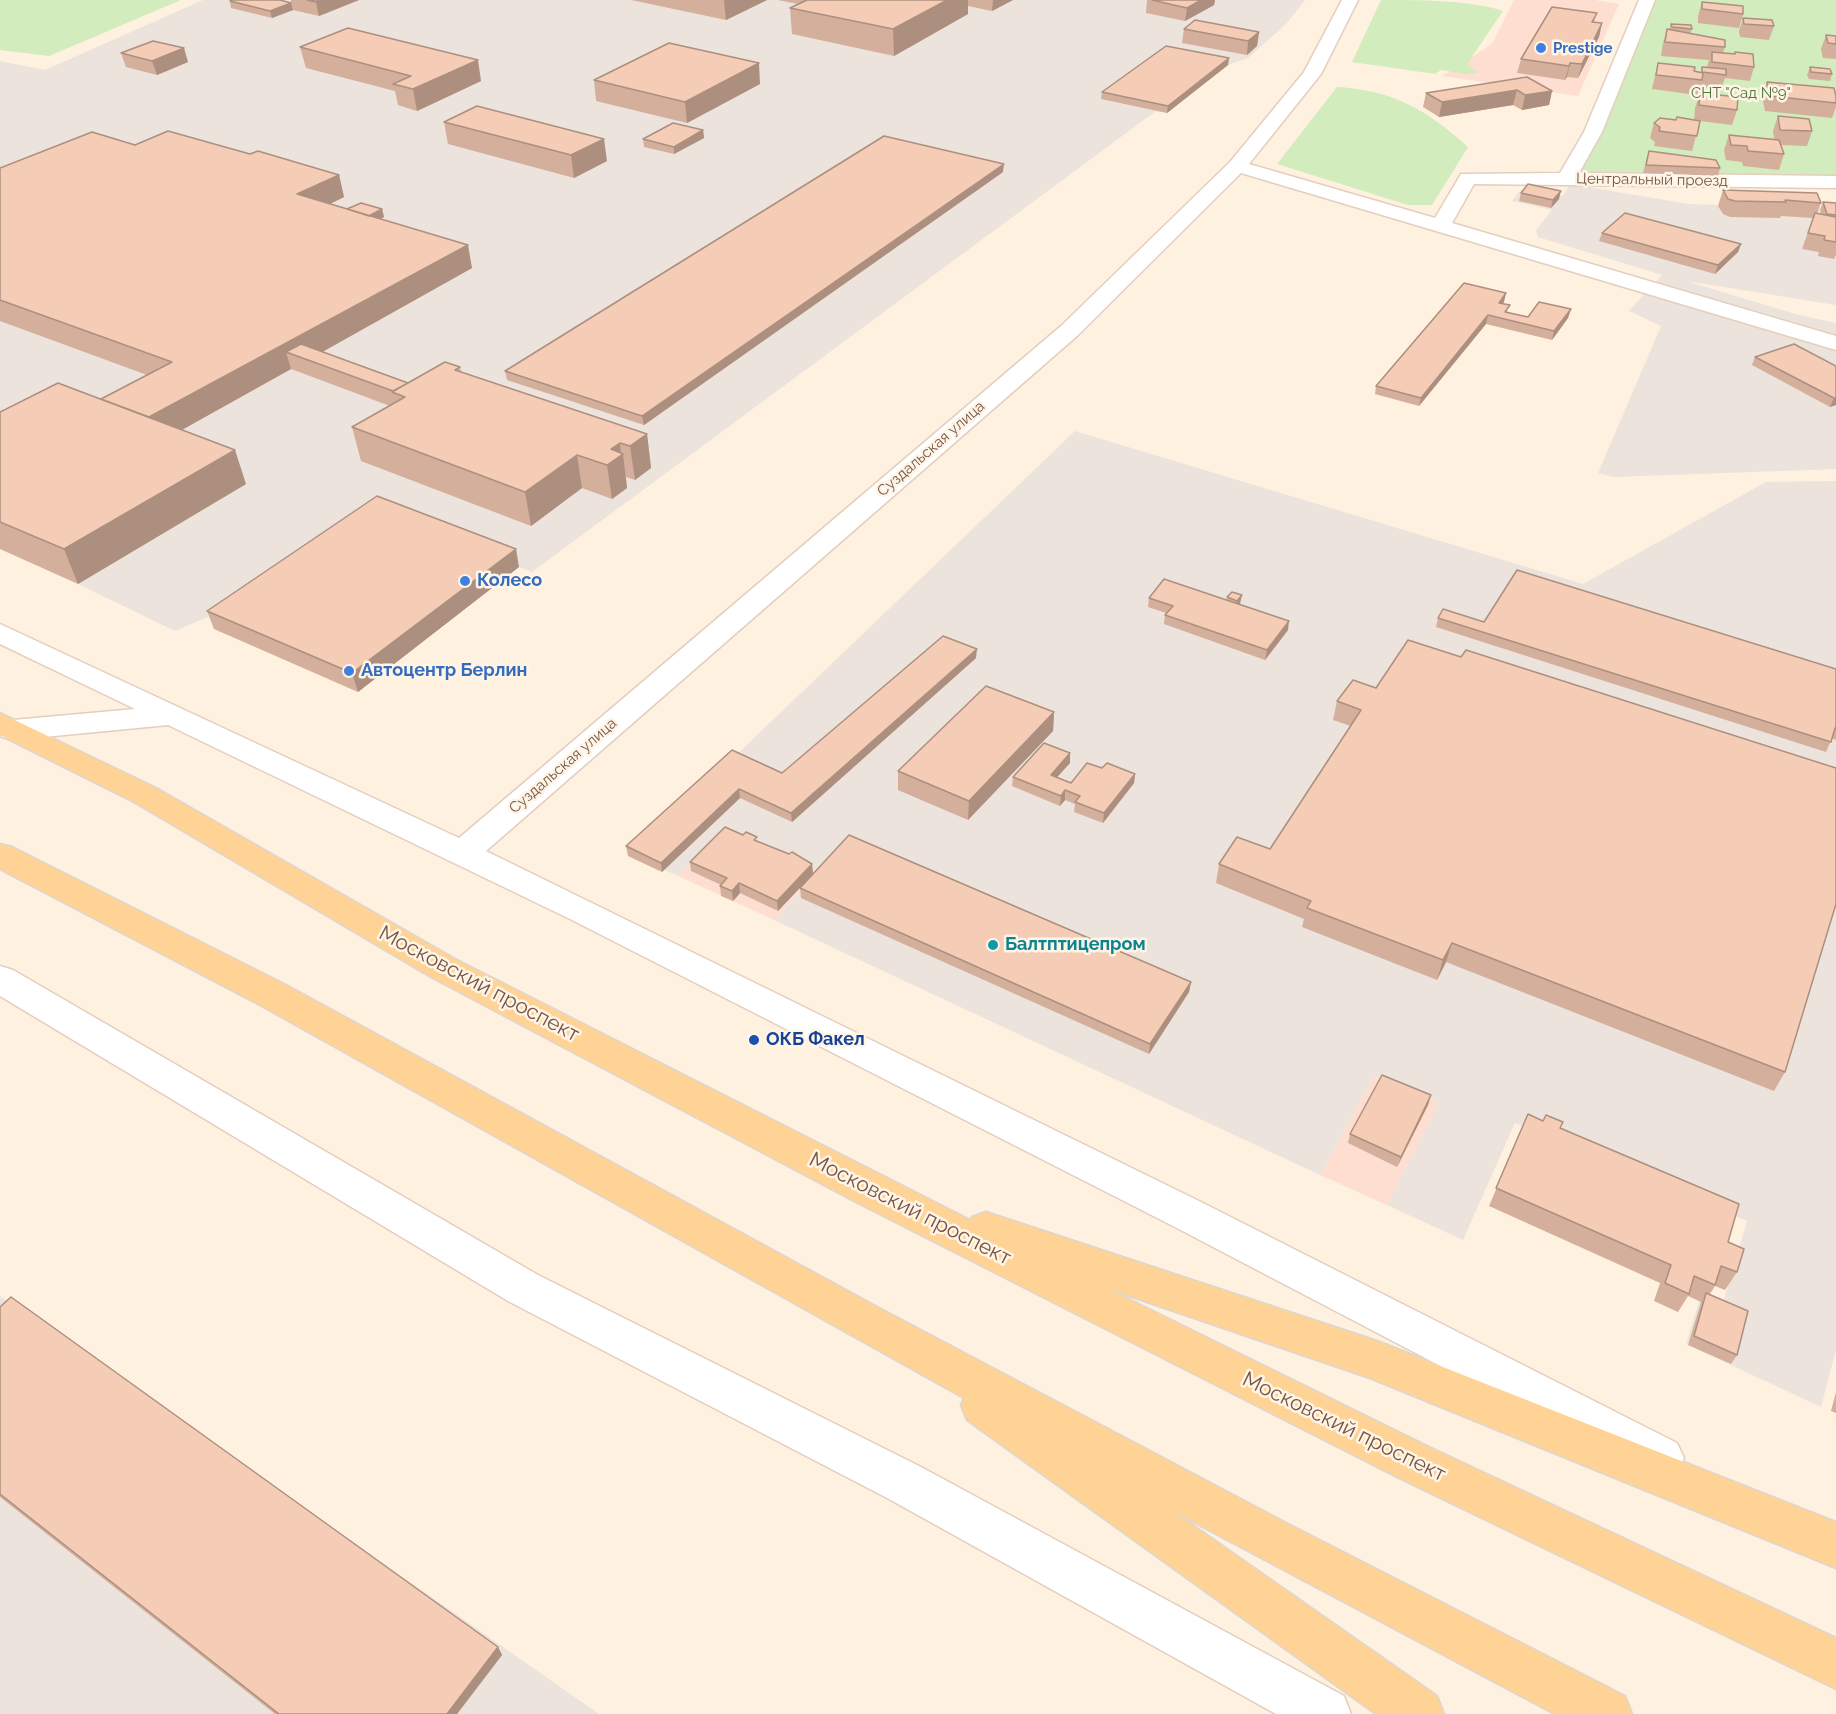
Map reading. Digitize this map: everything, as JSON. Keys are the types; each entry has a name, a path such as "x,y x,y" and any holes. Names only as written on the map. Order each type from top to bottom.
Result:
{"main road":[{"name":"Московский проспект","path":"6,727 145,795 443,968 870,1190 1413,1462 1836,1664"},
{"path":"0,855 273,995 864,1321 1273,1541 1606,1714"},
{"path":"870,1190 1377,1360 1835,1545"},
{"path":"864,1321 1419,1714"}],"street":[{"name":"Суздальская улица","path":"463,853 1069,331 1237,166 1312,74 1350,0"},
{"path":"1566,179 1593,132 1647,0"},
{"path":"1237,166 1440,224 1836,343"},
{"name":"Центральный проезд","path":"1440,224 1468,178 1836,182"},
{"path":"0,633 582,910 1187,1214 1835,1545"},
{"path":"6,727 171,715"},
{"path":"0,980 523,1288 905,1483 1326,1714"}],"shaded area":[{"path":"203,0 1305,0 1286,24 1248,58 1228,65 1167,113 1156,111 532,572 382,514 274,588 175,631 78,584 245,483 0,453 0,61 45,70"},
{"path":"1514,0 1595,0 1619,4 1578,96 1442,76 1492,44"},
{"path":"1570,184 1689,204 1836,209 1836,305 1686,281 1795,314 1836,323 1836,469 1614,477 1598,473 1661,326 1629,311 1662,275 1538,237 1536,230 1552,210 1512,201 1520,191 1529,189 1563,196"},
{"name":"Балтптицепром","path":"1075,431 1583,584 1766,482 1836,481 1836,1350 1821,1407 1686,1344 1699,1301 1721,1310 1747,1221 1515,1123 1463,1240 1387,1205 1438,1103 1374,1076 1320,1175 774,920 819,871 725,830 678,876 628,853 731,760"},
{"path":"724,830 819,871 774,920 678,876"},
{"path":"1374,1076 1439,1103 1387,1205 1320,1175"},
{"path":"0,1296 599,1714 0,1714"}],"green space":[{"path":"0,0 181,0 49,56 0,50"},
{"path":"1381,0 1460,3 1503,11 1467,64 1478,73 1466,74 1441,70 1435,74 1352,62"},
{"name":"СНТ \"Сад №9\"","path":"1647,0 1836,0 1836,189 1578,176"},
{"path":"1337,87 1375,92 1408,104 1438,122 1468,147 1432,205 1408,205 1277,164"}],"building":[{"path":"280,0 291,3 270,11 230,1"},
{"path":"807,0 947,0 893,29 790,8"},
{"path":"1152,0 1201,0 1187,8"},
{"path":"1702,2 1743,6 1743,14 1702,9"},
{"path":"1552,7 1597,13 1592,22 1602,23 1582,64 1570,63 1569,66 1521,59"},
{"path":"1743,18 1772,20 1774,26 1744,24"},
{"path":"1195,20 1259,32 1248,41 1184,29"},
{"path":"1671,24 1691,25 1692,29 1672,27"},
{"path":"348,28 478,60 413,89 393,84 411,76 300,47"},
{"path":"1667,29 1725,40 1725,47 1665,42"},
{"path":"1826,35 1836,36 1836,44 1828,43"},
{"path":"153,41 184,48 152,61 121,53"},
{"path":"669,43 759,63 685,102 594,80"},
{"path":"1166,46 1229,58 1168,106 1102,92"},
{"path":"1712,52 1753,54 1754,67 1712,62"},
{"path":"1658,63 1695,67 1694,71 1703,73 1702,80 1656,75"},
{"path":"1702,67 1726,69 1726,75 1702,72"},
{"path":"1810,67 1830,69 1832,74 1811,72"},
{"path":"1527,77 1552,91 1525,95 1517,90 1442,102 1426,93"},
{"path":"1767,82 1834,88 1836,103 1770,96"},
{"path":"1700,93 1738,97 1737,110 1699,105"},
{"path":"477,106 604,139 571,155 444,122"},
{"path":"1778,116 1809,119 1812,131 1780,130"},
{"path":"1677,117 1700,121 1697,136 1659,131 1660,127 1654,123 1660,118 1676,120"},
{"path":"673,123 703,130 674,147 643,139"},
{"path":"168,131 250,154 258,151 339,175 297,194 468,245 149,417 101,399 172,362 0,300 0,168 92,132 135,145"},
{"path":"1729,135 1779,140 1784,154 1748,151 1747,146 1731,145"},
{"path":"884,136 1004,164 642,416 505,371"},
{"path":"1649,151 1716,160 1720,168 1646,165"},
{"path":"1528,184 1561,191 1553,200 1521,193"},
{"path":"1723,190 1817,193 1821,203 1785,200 1786,202 1735,201 1728,199"},
{"path":"1823,202 1836,203 1836,215 1827,214"},
{"path":"361,203 382,209 369,216 347,209"},
{"path":"1625,213 1741,244 1718,265 1602,233"},
{"path":"1815,213 1836,217 1836,242 1824,240 1825,236 1808,233"},
{"path":"1464,283 1506,293 1499,303 1510,305 1505,312 1528,317 1539,302 1571,309 1554,331 1488,315 1421,398 1376,386"},
{"path":"301,344 408,383 393,391 286,352"},
{"path":"1794,344 1836,366 1836,398 1755,357"},
{"path":"445,362 460,367 455,370 647,434 630,446 620,443 611,449 623,454 607,465 577,455 525,492 352,427 405,397 392,392"},
{"path":"58,383 235,450 64,549 0,522 0,412"},
{"path":"377,496 516,549 352,673 207,611"},
{"path":"1517,570 1836,669 1836,729 1831,742 1438,618 1443,609 1484,622"},
{"path":"1164,579 1289,621 1267,650 1165,615 1173,606 1149,598"},
{"path":"1232,592 1242,595 1237,601 1227,597"},
{"path":"943,636 977,649 791,813 739,789 661,863 626,846 732,750 782,773"},
{"path":"1408,640 1461,657 1466,650 1836,768 1836,904 1785,1072 1452,943 1443,960 1307,908 1311,901 1219,864 1237,837 1270,849 1361,710 1337,701 1353,680 1376,688"},
{"path":"986,686 1054,712 969,801 898,771"},
{"path":"1044,743 1070,753 1051,775 1071,783 1087,763 1102,768 1107,763 1135,774 1104,813 1075,802 1080,796 1065,790 1061,796 1013,777"},
{"path":"725,827 743,835 746,832 757,837 754,840 789,854 792,852 812,864 777,901 739,883 732,891 720,886 727,878 690,862"},
{"name":"Балтптицепром","path":"849,835 1191,982 1150,1044 800,888"},
{"path":"1382,1075 1431,1095 1401,1157 1350,1134"},
{"path":"1528,1114 1543,1121 1546,1115 1563,1122 1560,1128 1739,1204 1728,1242 1744,1249 1737,1272 1721,1266 1715,1285 1694,1276 1689,1294 1665,1283 1671,1265 1496,1188"},
{"path":"1706,1293 1748,1311 1737,1355 1694,1336"},
{"path":"11,1297 498,1647 447,1714 279,1714 0,1494 0,1307"}],"place":[{"name":"Prestige","path":"1541,48"},
{"name":"Колесо","path":"465,581"},
{"name":"Автоцентр Берлин","path":"349,671"},
{"name":"Балтптицепром","path":"993,945"},
{"name":"ОКБ Факел","path":"754,1040"}]}
